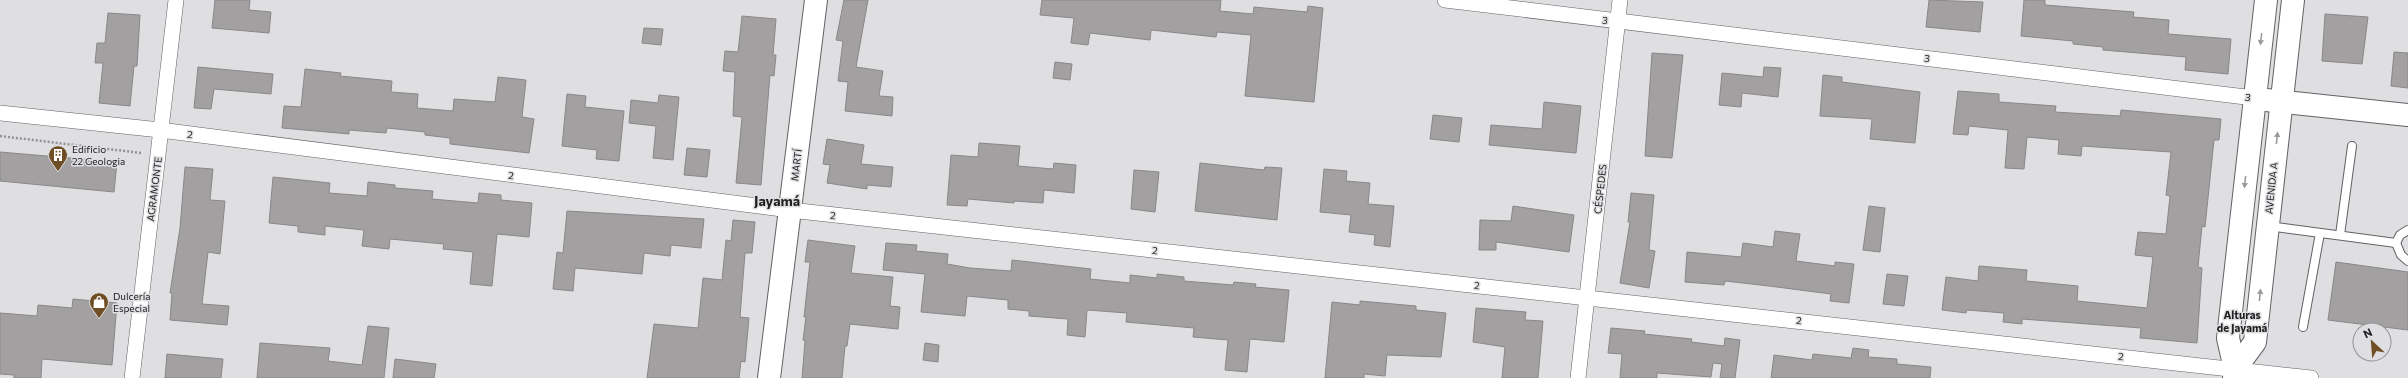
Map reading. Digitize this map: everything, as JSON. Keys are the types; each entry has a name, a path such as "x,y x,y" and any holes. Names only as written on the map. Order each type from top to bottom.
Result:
{"main road":[{"name":"MARTÍ","path":"769,378 816,0"},
{"path":"2234,374 2228,338 2266,0"},
{"name":"AVENIDA A","path":"2234,374 2255,342 2280,103 2293,0"},
{"name":"3","path":"2254,98 2280,103 2408,115"},
{"path":"2241,222 2267,226"}],"street":[{"name":"AGRAMONTE","path":"132,378 176,0"},
{"name":"3","path":"1445,0 2254,98"},
{"name":"CÉSPEDES","path":"1578,378 1620,0"},
{"name":"2","path":"0,113 160,130 790,210 1588,297 2234,374 2311,378"}],"lane":[{"path":"2340,235 2352,146"},
{"path":"2267,226 2396,243"},
{"path":"2408,230 2400,235 2396,243 2401,255 2408,262"},
{"path":"2303,327 2320,233"}],"path":[{"path":"0,136 158,155"}],"building":[{"path":"215,0 250,0 249,10 271,12 269,33 212,28"},
{"path":"844,0 868,0 856,67 883,71 879,96 893,97 892,116 845,111 848,82 838,81 843,41 836,40"},
{"path":"1042,0 1221,0 1220,11 1253,14 1254,7 1307,12 1308,6 1323,8 1314,102 1245,96 1251,35 1217,32 1216,37 1151,30 1150,40 1090,33 1088,45 1071,43 1074,18 1040,15"},
{"path":"1929,0 1983,2 1980,32 1926,27"},
{"path":"2024,0 2045,0 2045,5 2134,12 2133,17 2169,20 2168,34 2231,39 2228,74 2185,70 2186,57 2103,50 2103,47 2073,44 2073,41 2021,36"},
{"path":"108,13 140,15 137,66 134,66 130,106 99,103 103,63 95,63 97,43 105,43"},
{"path":"2325,14 2368,17 2362,64 2322,61"},
{"path":"742,16 776,19 773,55 776,55 774,76 770,75 761,185 736,183 742,117 733,116 735,72 723,71 725,51 738,52"},
{"path":"644,28 663,29 661,45 642,43"},
{"path":"2394,52 2408,53 2408,88 2391,86"},
{"path":"1652,53 1683,55 1672,158 1645,156"},
{"path":"1055,62 1072,64 1070,80 1053,78"},
{"path":"198,67 273,74 271,94 214,89 211,109 194,108"},
{"path":"1764,67 1781,68 1778,97 1742,93 1741,107 1719,105 1722,73 1763,77"},
{"path":"305,69 341,73 340,76 392,81 391,92 418,94 417,108 453,111 454,99 495,102 498,77 526,80 522,117 534,119 529,153 450,144 450,138 425,135 425,132 387,128 386,133 349,130 349,134 282,128 284,106 301,107"},
{"path":"1823,75 1842,77 1842,82 1920,92 1915,143 1870,139 1872,119 1820,116"},
{"path":"1958,91 1999,94 1999,102 2056,106 2055,112 2120,116 2121,110 2221,119 2219,140 2214,140 2205,227 2202,226 2198,267 2202,268 2197,343 2140,338 2141,328 2022,319 2022,324 2003,322 2004,313 1967,310 1966,313 1942,310 1946,277 1978,281 1979,266 2027,270 2026,281 2078,286 2077,301 2147,308 2153,257 2135,255 2138,232 2166,234 2170,196 2166,195 2171,152 2082,146 2081,156 2058,154 2059,140 2027,137 2024,169 2005,168 2008,130 1969,126 1968,135 1953,134"},
{"path":"567,94 586,96 585,107 624,111 619,161 596,159 597,150 562,146"},
{"path":"659,95 679,97 673,160 653,158 656,126 629,123 631,100 658,103"},
{"path":"1544,102 1581,106 1576,153 1489,145 1491,125 1542,129"},
{"path":"1433,115 1462,118 1459,142 1430,139"},
{"path":"827,139 864,145 861,164 893,167 891,187 867,185 867,189 827,183 830,165 823,164"},
{"path":"979,143 1020,146 1018,166 1053,169 1054,163 1076,165 1074,193 1044,190 1043,203 1014,201 1014,203 968,199 967,206 947,205 951,155 978,157"},
{"path":"687,148 710,150 707,177 684,175"},
{"name":"Edificio 22 Geologia","path":"0,152 117,162 114,192 0,181"},
{"path":"1200,163 1264,170 1265,167 1282,168 1277,220 1195,211"},
{"path":"185,167 213,169 210,200 225,201 220,254 208,252 202,304 229,306 227,325 170,320 172,293 170,293 180,228"},
{"path":"1324,169 1347,171 1346,181 1370,183 1368,204 1394,206 1390,247 1374,245 1375,235 1349,232 1351,215 1320,212"},
{"path":"1134,170 1159,172 1155,212 1131,209"},
{"path":"273,177 330,183 329,193 367,196 368,182 395,185 395,188 433,191 432,199 478,203 479,193 501,195 501,200 532,203 529,237 497,234 492,286 470,284 473,252 443,249 444,244 390,239 389,249 362,246 364,230 325,226 325,235 298,232 298,226 269,223"},
{"path":"1631,193 1654,195 1649,250 1655,251 1649,288 1620,283 1630,222 1628,222"},
{"path":"1513,206 1574,215 1569,252 1496,242 1496,250 1479,250 1480,220 1511,221"},
{"path":"1869,206 1885,208 1880,252 1863,250"},
{"path":"567,211 704,219 701,248 671,245 670,256 644,253 642,274 575,268 573,291 553,289 557,252 563,253"},
{"path":"733,220 755,222 752,253 745,253 740,317 749,318 745,362 741,361 739,378 647,378 654,324 698,328 703,278 722,280 726,240 731,241"},
{"path":"1775,231 1800,234 1796,261 1835,266 1835,262 1854,264 1849,303 1830,301 1831,294 1769,286 1725,281 1724,285 1685,282 1687,252 1741,257 1743,243 1773,247"},
{"path":"808,240 855,246 851,273 893,277 890,306 900,307 898,329 850,324 847,346 845,346 842,378 802,378 805,341 803,340 806,317 804,317 810,262 805,262"},
{"path":"886,243 917,245 916,251 948,254 947,264 970,268 1011,271 1012,260 1091,269 1090,279 1130,283 1130,275 1157,278 1157,274 1184,277 1184,281 1233,285 1234,282 1256,284 1255,287 1289,290 1284,342 1250,339 1247,372 1225,370 1228,340 1193,337 1194,328 1126,322 1127,313 1087,310 1085,337 1067,335 1068,319 1029,316 1029,311 1008,309 1008,300 967,296 965,316 921,312 925,274 883,270"},
{"path":"2336,262 2408,272 2408,330 2392,328 2392,322 2352,323 2328,320"},
{"path":"1887,274 1908,276 1904,306 1883,304"},
{"path":"73,299 117,303 112,365 42,359 41,378 14,378 14,375 0,374 0,313 37,316 38,305 72,308"},
{"path":"1360,301 1416,306 1416,310 1446,313 1441,357 1387,355 1385,376 1364,374 1364,378 1325,378 1332,302 1360,305"},
{"path":"1476,308 1526,312 1525,320 1543,321 1538,378 1502,378 1505,347 1473,342"},
{"path":"368,326 389,328 384,378 257,378 260,343 330,348 328,361 362,365"},
{"path":"1611,328 1645,331 1644,334 1692,339 1691,342 1724,346 1725,338 1740,340 1735,378 1720,378 1722,364 1713,363 1711,377 1657,373 1657,378 1620,378 1622,354 1608,353"},
{"path":"925,343 939,345 938,362 923,360"},
{"path":"1853,348 1869,350 1868,357 1897,359 1897,364 1931,367 1930,378 1771,378 1774,355 1812,360 1813,354 1851,358"},
{"path":"167,354 223,359 221,378 165,378"},
{"path":"395,359 436,364 434,378 393,378"}],"place":[{"name":"Edificio 22 Geologia","path":"58,172"},
{"name":"Dulcería Especial","path":"99,319"}],"district":[{"name":"Jayamá","path":"777,200"},
{"name":"Alturas de Jayamá","path":"2242,320"}]}
